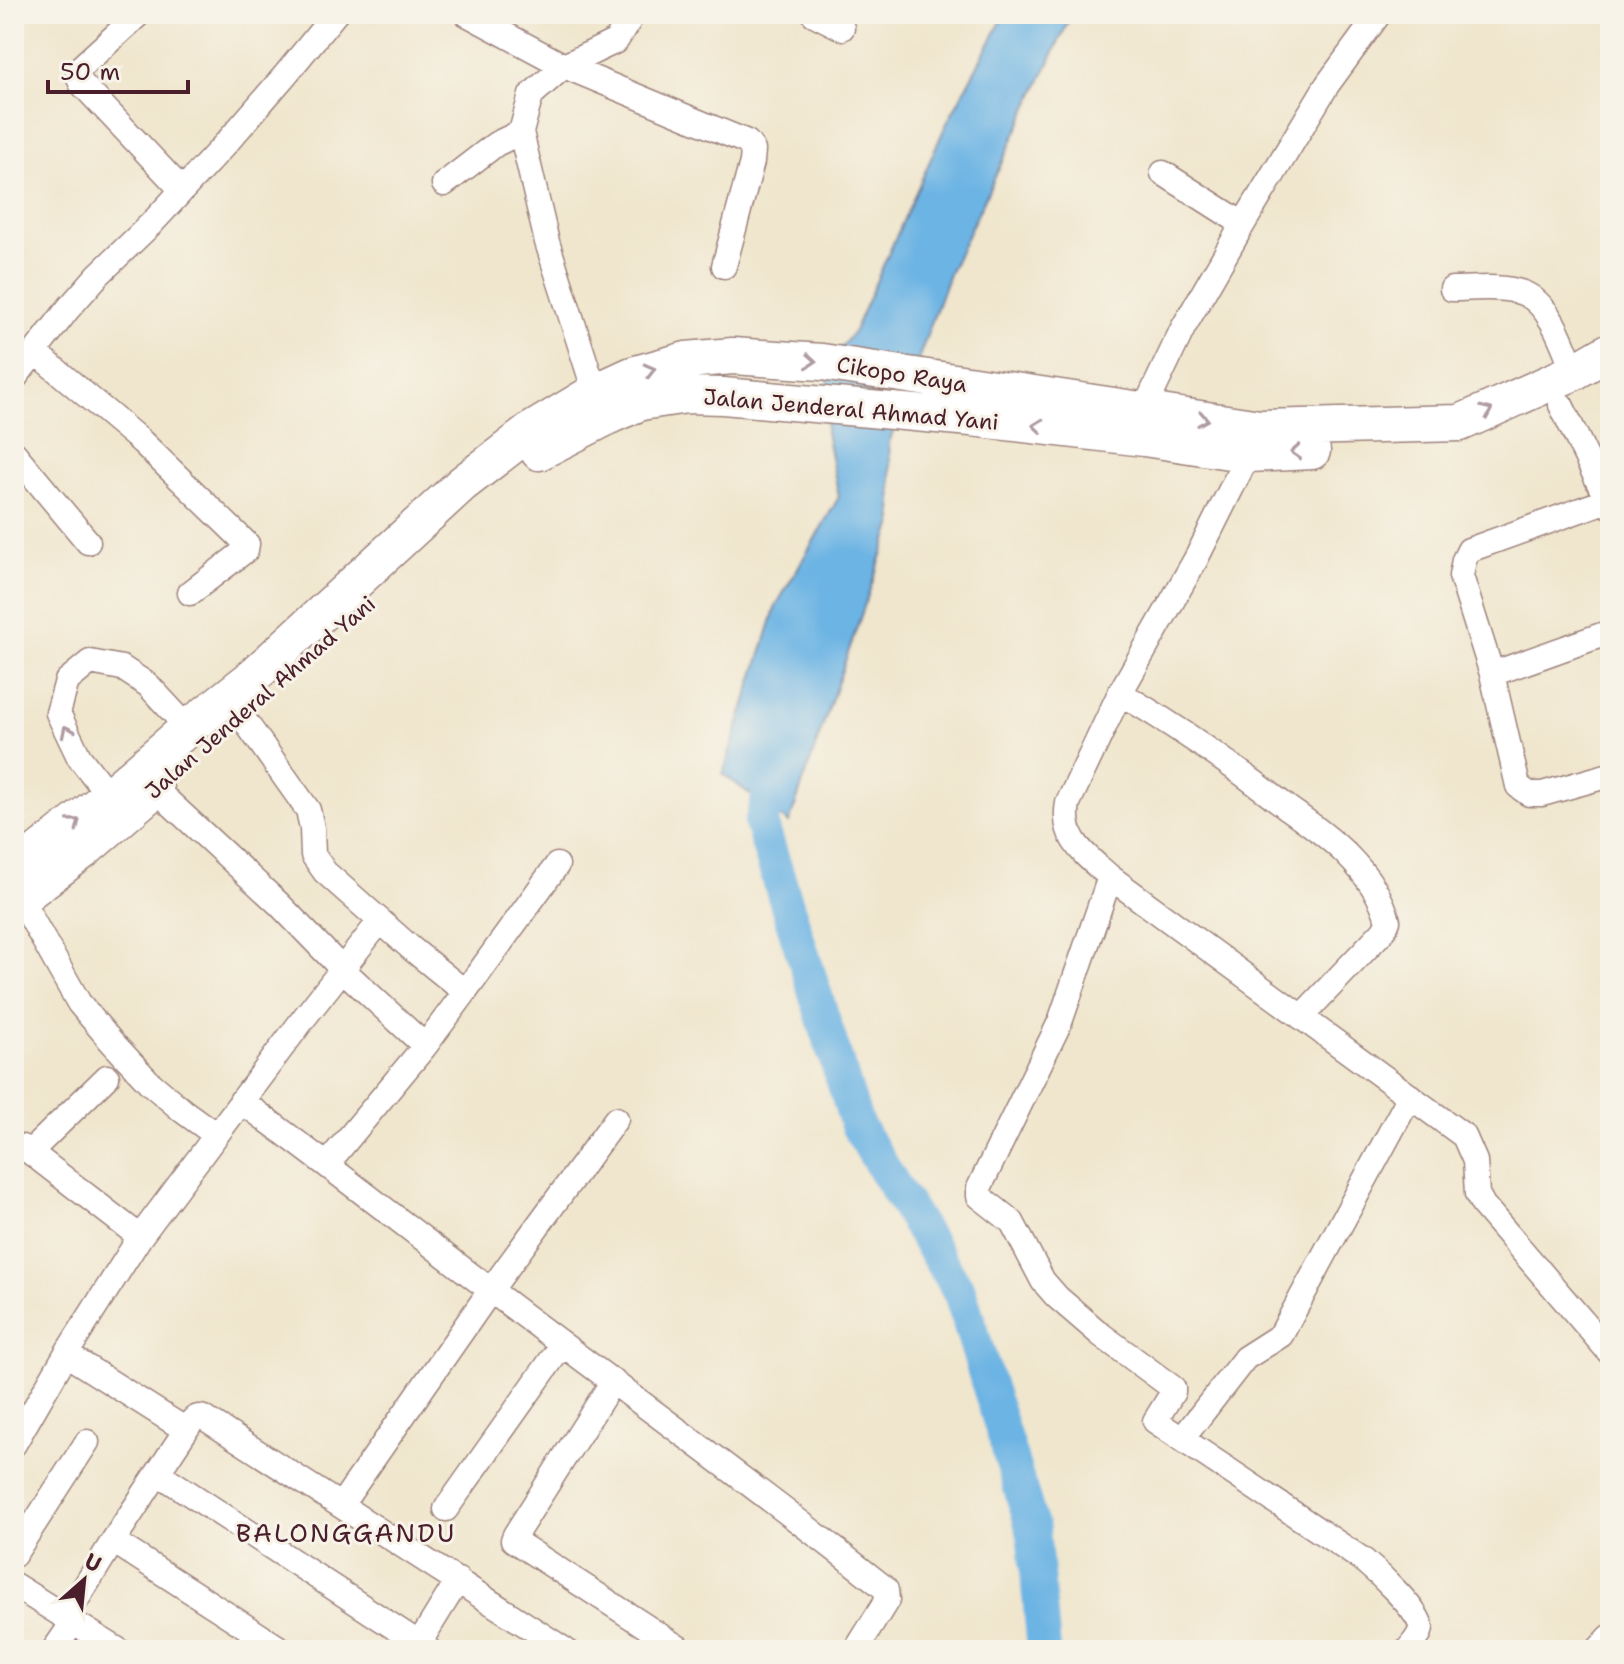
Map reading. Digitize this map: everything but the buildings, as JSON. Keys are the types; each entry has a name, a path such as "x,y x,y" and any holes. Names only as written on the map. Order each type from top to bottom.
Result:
{"highway":[{"path":"1568,388 1610,351"},
{"name":"Cikopo Raya","path":"196,737 249,680 462,484 532,430 595,392 632,375 686,360 733,356 822,362 1070,400 1144,424"},
{"path":"1144,424 1254,441 1460,423 1610,377"},
{"name":"Jalan Jenderal Ahmad Yani","path":"118,805 155,789 196,737 240,714 520,465 549,446 641,402 687,395 723,396 971,418 1144,424"},
{"path":"16,891 196,737"}],"street":[{"path":"139,14 81,67 78,75 81,83 182,190"},
{"path":"14,379 68,309 182,190 335,14"},
{"path":"467,14 564,66 747,142 753,150 752,162 724,266"},
{"path":"595,392 547,242 521,132 531,95 564,66 616,41 633,14"},
{"path":"814,14 842,28"},
{"path":"1144,424 1183,328 1327,85 1379,14"},
{"path":"444,184 496,144 521,132"},
{"path":"1163,173 1243,224"},
{"path":"1452,289 1499,289 1525,294 1542,308 1555,326 1568,388 1609,503 1469,550 1464,560 1461,576 1492,674 1516,781 1529,794 1550,793 1610,775"},
{"path":"36,353 142,442 247,544 246,550 190,593"},
{"path":"1254,441 1196,559 1120,693 1068,803 1065,817 1069,832 1077,846 1110,877 1464,1136 1475,1161 1477,1194 1483,1205 1610,1353"},
{"path":"14,453 88,542"},
{"path":"1492,674 1610,632"},
{"path":"118,805 79,757 58,713 67,681 90,662 122,668 148,685 196,737"},
{"path":"1120,693 1247,775 1346,854 1379,898 1387,917 1384,930 1301,1017"},
{"path":"240,714 308,810 313,855 325,872 465,992"},
{"path":"155,789 425,1046"},
{"path":"327,1164 425,1046 557,865"},
{"path":"1110,877 1060,1022 978,1191 981,1198 1012,1222 1043,1281 1057,1297 1100,1334 1173,1388 1155,1420 1350,1552 1382,1577 1401,1597 1420,1622 1419,1634 1408,1650"},
{"path":"16,891 79,1003 149,1082 216,1135"},
{"path":"14,1444 140,1237 380,921"},
{"path":"107,1077 22,1151 140,1237"},
{"path":"1182,1439 1245,1358 1281,1335 1410,1096"},
{"path":"241,1101 490,1291 786,1510 886,1590 885,1605 856,1650"},
{"path":"341,1505 490,1291 616,1119"},
{"path":"446,1509 562,1345"},
{"path":"66,1354 192,1423"},
{"path":"613,1381 513,1539 682,1650"},
{"path":"54,1650 113,1541 192,1423 206,1419 565,1650"},
{"path":"14,1555 87,1442"},
{"path":"158,1473 421,1648 458,1580"},
{"path":"113,1541 282,1650"},
{"path":"14,1585 118,1650"},
{"path":"1598,1650 1610,1637"}],"water":[{"path":"1005,14 1072,14 949,274 910,382 889,443 893,523 789,823 723,774 776,606 839,497 826,432 829,363 854,331 945,127"}],"waterway":[{"path":"779,760 761,823 857,1125 960,1293 1033,1530 1044,1650"}],"district":[{"name":"BALONGGANDU","path":"346,1533"}]}
